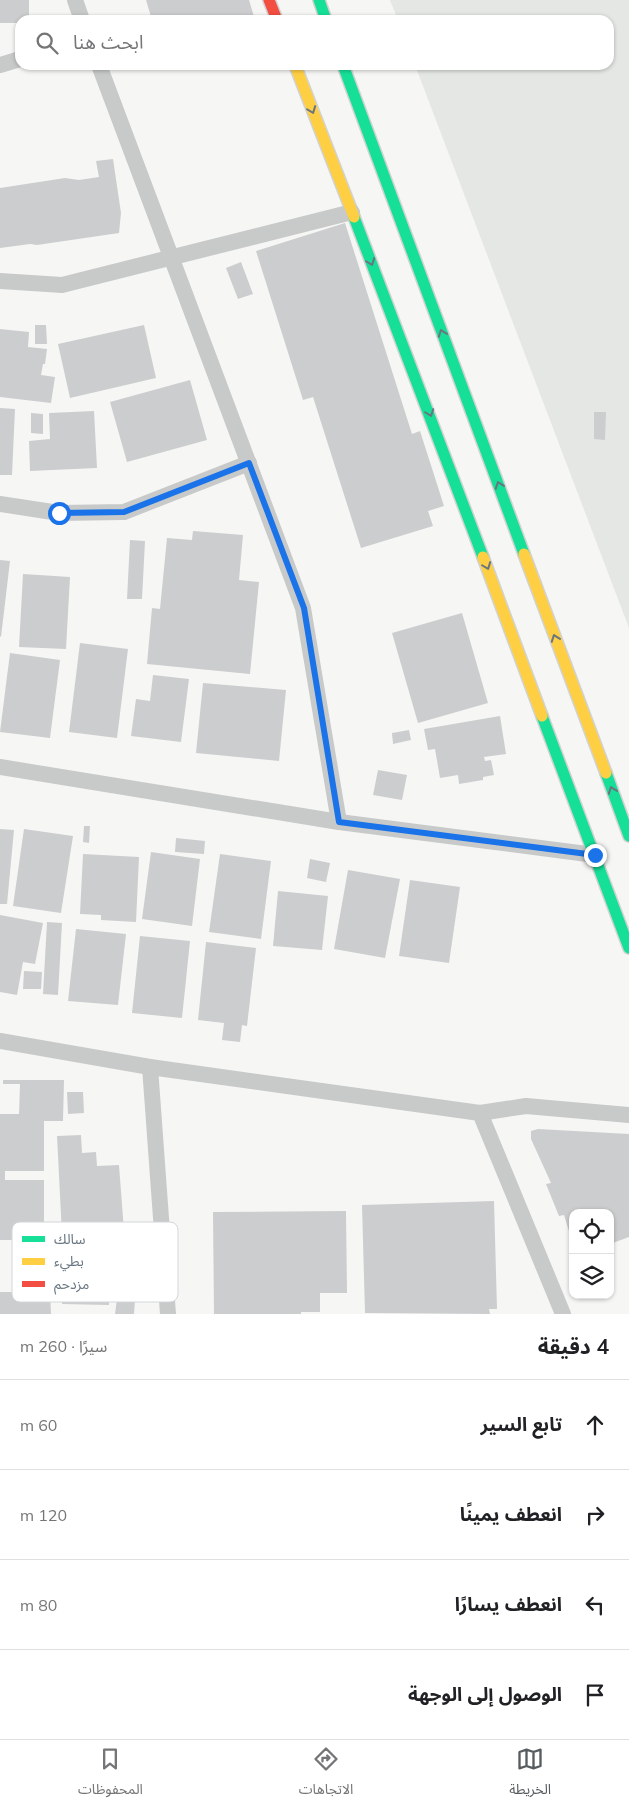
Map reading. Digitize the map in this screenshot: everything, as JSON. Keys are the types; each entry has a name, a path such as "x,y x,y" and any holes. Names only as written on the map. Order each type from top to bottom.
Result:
{"street":[{"path":"75,0 80,15"},
{"path":"269,0 275,15"},
{"path":"319,0 324,15"},
{"path":"0,64 15,61"},
{"path":"101,70 304,608 339,822"},
{"path":"297,70 420,387 629,948"},
{"path":"345,70 629,836"},
{"path":"0,281 62,285 352,212"},
{"path":"0,504 59,513 124,512 249,463"},
{"path":"0,766 339,822 595,855"},
{"path":"0,1041 150,1067 480,1114 526,1106 629,1115"},
{"path":"150,1067 161,1222"},
{"path":"480,1114 562,1314"}],"shaded area":[{"path":"390,0 629,0 629,628 417,70 614,70 614,15 396,15"}],"building":[{"path":"0,0 29,0 29,15 15,15 15,23 0,23"},
{"path":"146,0 249,0 254,15 150,15"},
{"path":"113,159 121,213 119,233 37,245 30,244 0,248 0,188 65,178 79,180 99,177 96,161"},
{"path":"345,223 412,434 420,431 444,506 428,511 433,526 361,548 313,397 303,400 256,251"},
{"path":"241,262 253,294 238,299 226,268"},
{"path":"35,325 46,325 47,344 35,344"},
{"path":"144,325 156,378 70,398 58,344"},
{"path":"0,329 29,332 28,347 47,349 41,375 55,377 51,403 0,397"},
{"path":"190,380 207,440 127,462 110,402"},
{"path":"0,408 15,409 12,475 0,475"},
{"path":"94,411 97,468 30,471 29,441 50,439 49,413"},
{"path":"594,412 606,412 605,440 594,439"},
{"path":"31,413 43,414 43,434 31,433"},
{"path":"193,531 243,535 239,580 259,582 250,674 147,664 152,608 160,609 167,538 192,540"},
{"path":"130,540 145,541 142,599 127,599"},
{"path":"0,560 10,561 1,637 0,636"},
{"path":"23,574 70,577 66,649 19,647"},
{"path":"462,613 488,703 418,723 392,633"},
{"path":"80,643 128,649 117,738 69,732"},
{"path":"10,653 60,660 50,738 0,732"},
{"path":"153,675 189,679 181,742 131,736 136,699 150,701"},
{"path":"203,683 286,690 279,761 196,753"},
{"path":"500,716 506,754 484,757 485,761 491,760 494,775 483,777 483,780 459,784 458,775 440,778 435,749 428,750 424,729"},
{"path":"409,730 411,740 393,744 392,733"},
{"path":"378,770 407,775 402,800 373,795"},
{"path":"84,826 90,826 89,843 83,842"},
{"path":"0,829 14,830 7,904 0,904"},
{"path":"24,829 73,836 61,913 13,906"},
{"path":"176,838 205,841 204,854 175,852"},
{"path":"151,852 200,859 192,926 142,919"},
{"path":"83,854 139,857 136,922 101,920 101,915 80,914"},
{"path":"220,854 271,861 261,939 209,932"},
{"path":"310,859 330,863 326,882 307,878"},
{"path":"348,870 400,879 385,958 334,949"},
{"path":"410,880 460,887 449,963 399,956"},
{"path":"278,891 328,896 322,950 273,946"},
{"path":"0,915 43,923 35,964 23,962 17,995 0,992"},
{"path":"47,922 62,923 58,995 43,994"},
{"path":"76,929 126,934 118,1005 68,1001"},
{"path":"140,936 190,941 182,1018 132,1013"},
{"path":"206,942 256,948 247,1026 242,1025 240,1042 222,1040 224,1023 198,1020"},
{"path":"24,971 42,972 41,989 23,989"},
{"path":"3,1080 64,1080 63,1121 44,1121 44,1171 5,1171 5,1180 44,1180 44,1222 12,1222 12,1240 0,1240 0,1114 19,1114 20,1084 3,1084"},
{"path":"67,1092 83,1092 84,1113 68,1114"},
{"path":"538,1129 629,1134 629,1237 614,1243 614,1209 569,1209 569,1231 564,1215 559,1216 546,1184 551,1183 531,1139 531,1131"},
{"path":"81,1135 82,1153 96,1152 97,1166 119,1165 123,1222 61,1222 57,1136"},
{"path":"494,1201 497,1309 489,1309 490,1314 365,1313 362,1205"},
{"path":"346,1211 347,1293 320,1293 320,1312 301,1312 301,1314 214,1314 213,1212"},
{"path":"0,1292 12,1292 12,1302 50,1302 51,1314 0,1314"},
{"path":"62,1302 109,1302 109,1305 62,1304"},
{"path":"117,1302 135,1302 134,1314 115,1314"}],"traffic: fast":[{"path":"319,0 324,15"},
{"path":"345,70 524,554"},
{"path":"354,217 483,557"},
{"path":"542,716 629,948"},
{"path":"606,773 629,836"}],"traffic: slow":[{"path":"297,70 354,217"},
{"path":"524,554 606,773"},
{"path":"483,557 542,716"}],"traffic: jam":[{"path":"269,0 275,15"}],"route":[{"path":"59,513 124,512 249,463 304,608 339,822 595,855"}]}
